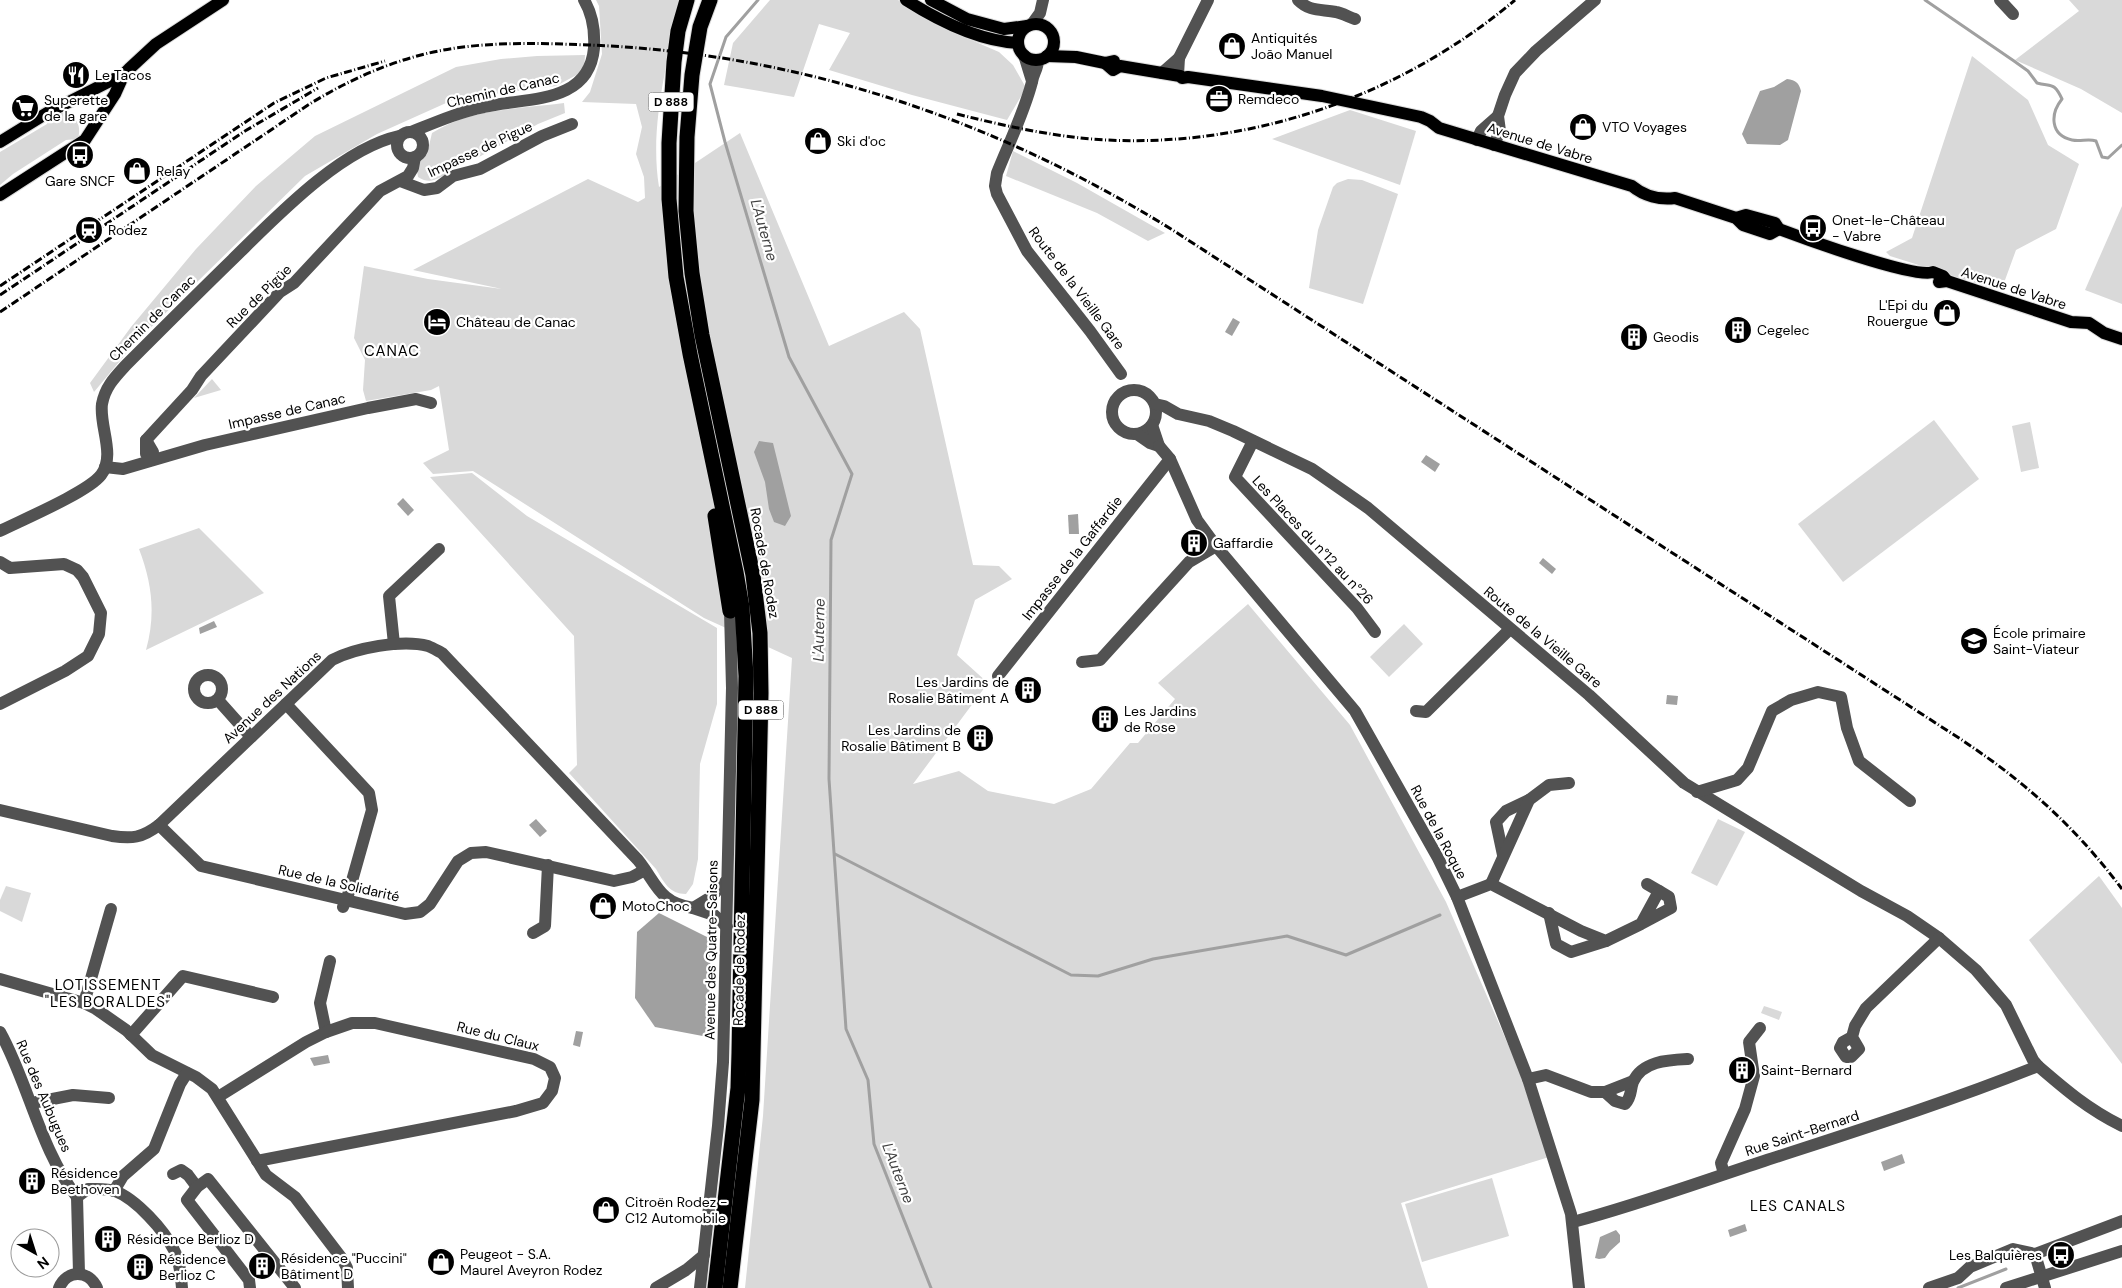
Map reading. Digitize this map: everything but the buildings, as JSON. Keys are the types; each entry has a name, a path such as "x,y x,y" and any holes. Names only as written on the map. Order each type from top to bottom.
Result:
{"highway":[{"name":"Rocade de Rodez","path":"687,0 678,31 674,62 669,142 669,199 676,277 742,607 746,676 738,1088 715,1288"},
{"name":"Rocade de Rodez","path":"710,0 700,26 692,75 686,211 692,273 702,335 753,575 760,633 761,693 752,1100 730,1288"},
{"path":"690,354 689,384 713,501 730,611"}],"main road":[{"path":"0,142 46,112 124,74 156,44 223,0"},
{"path":"906,0 966,31 1043,58 1051,52 1054,41 1051,31 1035,22 1004,29 967,19 931,0"},
{"path":"1021,49 1020,34 1035,22"},
{"name":"Avenue de Vabre","path":"1054,41 1076,57"},
{"name":"Avenue de Vabre","path":"1043,58 1076,57 1105,63 1116,61 1120,66 1322,96 1380,110 1418,126 1438,128 1632,186 1641,184 1668,191 1675,198 1736,218 1746,215 1775,223 1779,229 1831,248 1927,275 1933,272 1943,276 1947,281 2071,322 2087,334 2104,333 2122,338"},
{"path":"0,195 85,140 115,94 124,74"}],"street":[{"name":"Chemin de Canac","path":"105,467 106,446 102,405 109,384 276,217 321,179 350,158 379,143 407,138 457,113 486,106 561,94 573,88 590,68 594,53 594,26 584,0"},
{"path":"1035,22 1043,0"},
{"path":"1162,73 1180,58 1208,0"},
{"path":"1298,0 1306,7 1318,11 1337,12 1355,19"},
{"path":"1494,145 1500,131 1498,116 1515,74 1536,51 1595,0"},
{"path":"2000,0 2013,14"},
{"path":"1021,49 1032,81"},
{"name":"Route de la Vieille Gare","path":"1043,58 1032,81 1029,96 997,173 995,186 997,194 1027,251 1121,374 1137,390"},
{"path":"1180,58 1182,76"},
{"path":"1477,140 1481,131 1498,116"},
{"name":"Impasse de Pigue","path":"400,181 424,190 437,188 453,176 480,169 525,144 572,124"},
{"path":"400,181 411,158 423,147 407,138 400,154 411,158"},
{"name":"Rue de Pigüe","path":"152,460 153,452 146,440 192,390 201,376 280,292 294,283 380,191 400,181"},
{"path":"1121,374 1118,397 1113,408 1114,420 1123,431 1136,434 1148,429 1154,421 1172,412"},
{"path":"1118,397 1130,390 1137,390 1148,394 1155,404 1154,421"},
{"name":"Impasse de Canac","path":"152,460 205,445 368,408 416,399 431,403"},
{"name":"Route de la Vieille Gare","path":"1155,404 1164,406 1172,412 1209,421 1312,469 1368,508 1589,694 1684,783 1861,892 1907,916 1939,938 1976,970 2006,1005 2038,1066"},
{"name":"Rue de la Roque","path":"1154,421 1159,446 1170,459 1197,520 1216,546 1355,711 1438,858 1456,897 1528,1079 1573,1222 1580,1288"},
{"name":"Rue de la Roque","path":"1136,434 1150,443 1159,446"},
{"name":"Les Places du n°12 au n°26","path":"1253,441 1235,477 1357,608 1375,632"},
{"name":"Impasse de la Gaffardie","path":"998,676 1170,459"},
{"path":"0,531 89,485 100,476 105,467 123,469 152,460"},
{"path":"1082,662 1100,660 1189,562 1216,546"},
{"path":"394,644 388,596 439,549"},
{"path":"0,562 10,568 64,564 77,570 87,584 101,613 100,634 88,656 70,668 0,704"},
{"name":"Avenue des Quatre-Saisons","path":"700,1288 724,1062 732,688 730,611"},
{"path":"1416,711 1426,712 1510,628"},
{"name":"Avenue des Nations","path":"0,810 129,838 142,836 159,825 332,660 345,653 394,644 428,646 442,653 646,870 664,898 680,906 714,915 726,927"},
{"path":"1697,792 1736,780 1748,768 1772,711 1791,700 1818,692 1841,697 1847,728 1859,761 1910,801"},
{"path":"218,700 251,737"},
{"path":"286,704 369,794 372,810 345,904"},
{"path":"1503,855 1496,822 1506,811 1529,800 1548,785 1569,783"},
{"path":"1491,884 1529,800"},
{"name":"Rue de la Solidarité","path":"159,825 201,866 345,904 405,914 420,912 430,904 458,861 471,852 486,852 614,881 632,877 646,870"},
{"path":"533,933 545,926 548,865"},
{"path":"692,908 711,897 727,880"},
{"path":"1456,897 1491,884 1581,931 1606,941"},
{"path":"1549,913 1556,944 1571,952 1606,941 1672,908 1668,897 1647,884"},
{"path":"1641,924 1658,891"},
{"path":"84,1003 111,909"},
{"path":"1852,1037 1855,1026 1866,1008 1939,938"},
{"path":"326,1032 320,1003 330,961"},
{"path":"131,1035 183,976 273,997"},
{"path":"0,979 84,1003 96,1009 131,1035 152,1055 196,1077 212,1089 266,1175 295,1197 343,1260 347,1268 347,1284"},
{"name":"Rue du Claux","path":"218,1097 306,1042 326,1032 352,1024 375,1023 534,1059 550,1068 555,1078 552,1091 543,1103 516,1111 257,1161"},
{"path":"1724,1174 1721,1163 1745,1109 1754,1076 1749,1042 1760,1028"},
{"name":"Rue des Aubugues","path":"0,1032 11,1052 32,1103 42,1134 76,1197"},
{"path":"1528,1079 1546,1074 1591,1092 1605,1092 1633,1081 1645,1068 1660,1061 1688,1059"},
{"path":"2038,1066 2077,1100 2122,1126"},
{"name":"Rue Saint-Bernard","path":"1573,1222 1622,1208 1982,1088 2038,1066"},
{"path":"114,1191 122,1176 154,1149 180,1084 187,1073"},
{"path":"1605,1092 1615,1100 1625,1104 1630,1100 1633,1081"},
{"path":"32,1103 73,1095 109,1098"},
{"path":"173,1174 181,1170 188,1175 197,1187"},
{"path":"250,1288 249,1280 187,1200 197,1187 208,1179 295,1288"},
{"path":"79,1273 76,1197 88,1189 114,1191 135,1204 161,1231 175,1251 181,1274 182,1288"},
{"path":"1929,1288 1958,1278 1970,1267 2012,1249 2034,1254 2122,1221"},
{"path":"2006,1288 2042,1282 2122,1251"},
{"path":"2034,1254 2042,1282"},
{"path":"664,1287 704,1255"},
{"path":"59,1288 62,1281 67,1277 79,1273 90,1278 97,1288"}],"shaded area":[{"path":"596,0 680,0 665,70 658,117 656,140 659,187 740,133 829,346 904,312 920,329 973,565 999,566 1012,579 975,600 957,655 988,683 913,784 959,771 988,791 1054,804 1091,789 1130,743 1138,743 1175,699 1158,683 1248,604 1350,725 1446,902 1517,1065 1549,1157 1401,1203 1428,1288 745,1288 763,1116 792,658 704,618 473,471 433,474 423,463 449,450 439,386 431,390 366,401 363,390 365,360 354,338 364,266 428,279 502,289 413,270 588,179 638,202 645,198 644,177 636,154 642,127 636,104 582,102 590,92 602,54 599,6"},
{"path":"770,0 898,0 941,27 999,52 1013,65 1025,86 1023,93 1007,120 912,95 829,70 850,33 819,24 794,97 724,85 733,43"},
{"path":"2069,0 2122,0 2122,113 2081,89 2015,60 2079,11"},
{"path":"585,55 584,71 556,86 455,99 377,134 305,176 134,344 94,392 90,383 131,327 196,249 256,186 315,136 456,67 501,59"},
{"path":"1972,56 2028,100 2048,145 2079,164 2056,229 2016,250 2001,291 1890,256 1886,252 1912,238"},
{"path":"1787,79 1797,82 1801,91 1788,140 1780,145 1747,144 1742,134 1760,91 1774,87"},
{"path":"564,103 565,113 538,124 479,157 445,167 445,175 429,181 418,177 416,165 427,154 432,133 447,125 479,114"},
{"path":"1350,110 1416,131 1400,185 1272,139"},
{"path":"61,112 71,115 77,121 79,129 78,139 66,140 13,174 0,185 0,152 47,124 49,116"},
{"path":"1013,151 1077,183 1165,233 1148,241 1097,213 1006,176"},
{"path":"1348,179 1362,180 1398,194 1363,304 1309,288 1318,230 1333,187 1337,183"},
{"path":"2122,206 2122,304 2085,290"},
{"path":"1233,318 1240,322 1232,336 1225,332"},
{"path":"212,379 221,390 194,398"},
{"path":"1934,420 1979,479 1843,582 1798,524"},
{"path":"2030,422 2039,468 2021,472 2012,426"},
{"path":"759,441 773,443 791,516 785,526 774,522 769,509 765,482 754,452"},
{"path":"1426,455 1440,464 1435,472 1421,462"},
{"path":"472,473 527,516 717,628 717,704 700,764 698,859 693,884 686,894 671,890 656,869 569,773 577,765 574,636 430,477"},
{"path":"403,498 414,510 408,516 397,504"},
{"path":"1078,514 1079,534 1069,534 1068,515"},
{"path":"199,528 264,593 146,650 152,611 150,586 139,549"},
{"path":"1543,558 1556,569 1552,574 1539,563"},
{"path":"214,621 217,627 200,634 199,628"},
{"path":"1404,624 1423,644 1389,677 1370,657"},
{"path":"1667,695 1678,696 1677,705 1666,704"},
{"path":"536,819 547,831 540,837 529,825"},
{"path":"1718,819 1745,832 1717,886 1691,873"},
{"path":"2099,876 2122,908 2122,1064 2029,940"},
{"path":"6,886 31,893 22,922 0,911 0,900"},
{"path":"659,913 711,939 708,1037 655,1027 635,998 637,932"},
{"path":"1764,1006 1782,1012 1779,1020 1761,1013"},
{"path":"576,1031 583,1032 580,1047 573,1045"},
{"path":"328,1055 330,1063 314,1066 310,1058"},
{"path":"1902,1154 1905,1163 1884,1171 1881,1162"},
{"path":"1492,1178 1509,1236 1422,1262 1405,1204"},
{"path":"1745,1224 1747,1231 1730,1237 1728,1230"},
{"path":"1616,1230 1620,1235 1620,1242 1605,1258 1595,1258 1600,1237"}],"waterway":[{"name":"L'Auterne","path":"758,0 726,37 710,84 725,142 789,357 852,474 831,540 829,779 846,1029 868,1080 874,1144 931,1288"},
{"path":"1925,0 2028,71 2037,83 2055,88 2062,99 2055,111 2054,117 2054,123 2059,134 2072,140 2096,141 2102,157 2108,158 2122,145"},
{"path":"835,854 1071,975 1098,976 1153,959 1287,936 1346,955 1440,915"},
{"path":"1958,1288 2006,1269"}],"railway":[{"path":"957,114 1024,129 1091,139 1148,140 1205,136 1262,126 1317,111 1370,90 1421,65 1470,35 1515,0"},
{"path":"0,312 308,105 366,74 413,57 468,46 529,43 589,45 667,51 744,62 818,78 892,99 964,125 1034,155 1104,190 1171,229 1962,740 2018,781 2060,818 2086,845 2122,889"},
{"path":"0,286 274,103 326,78 385,61"},
{"path":"0,295 245,131 318,88"}],"place":[{"name":"Antiquités João Manuel","path":"1232,46"},
{"name":"Le Tacos","path":"76,75"},
{"name":"Remdeco","path":"1219,99"},
{"name":"Superette de la gare","path":"25,108"},
{"name":"VTO Voyages","path":"1583,127"},
{"name":"Ski d'oc","path":"818,141"},
{"name":"Gare SNCF","path":"80,155"},
{"name":"Relay","path":"137,171"},
{"name":"Onet-le-Château - Vabre","path":"1813,228"},
{"name":"Rodez","path":"89,230"},
{"name":"L'Epi du Rouergue","path":"1947,313"},
{"name":"Château de Canac","path":"437,322"},
{"name":"Cegelec","path":"1738,330"},
{"name":"Geodis","path":"1634,337"},
{"name":"Gaffardie","path":"1194,543"},
{"name":"École primaire Saint-Viateur","path":"1974,641"},
{"name":"Les Jardins de Rosalie Bâtiment A","path":"1028,690"},
{"name":"Les Jardins de Rose","path":"1105,719"},
{"name":"Les Jardins de Rosalie Bâtiment B","path":"980,738"},
{"name":"MotoChoc","path":"603,906"},
{"name":"Saint-Bernard","path":"1742,1070"},
{"name":"Résidence Beethoven","path":"32,1181"},
{"name":"Citroën Rodez - C12 Automobile","path":"606,1210"},
{"name":"Résidence Berlioz D","path":"108,1239"},
{"name":"Les Balquières","path":"2061,1255"},
{"name":"Peugeot - S.A. Maurel Aveyron Rodez","path":"441,1262"},
{"name":"Résidence \"Puccini\" Bâtiment D","path":"262,1266"},
{"name":"Résidence Berlioz C","path":"140,1267"}],"district":[{"name":"CANAC","path":"392,351"},
{"name":"LOTISSEMENT \"LES BORALDES\"","path":"108,994"},
{"name":"LES CANALS","path":"1798,1206"}]}
